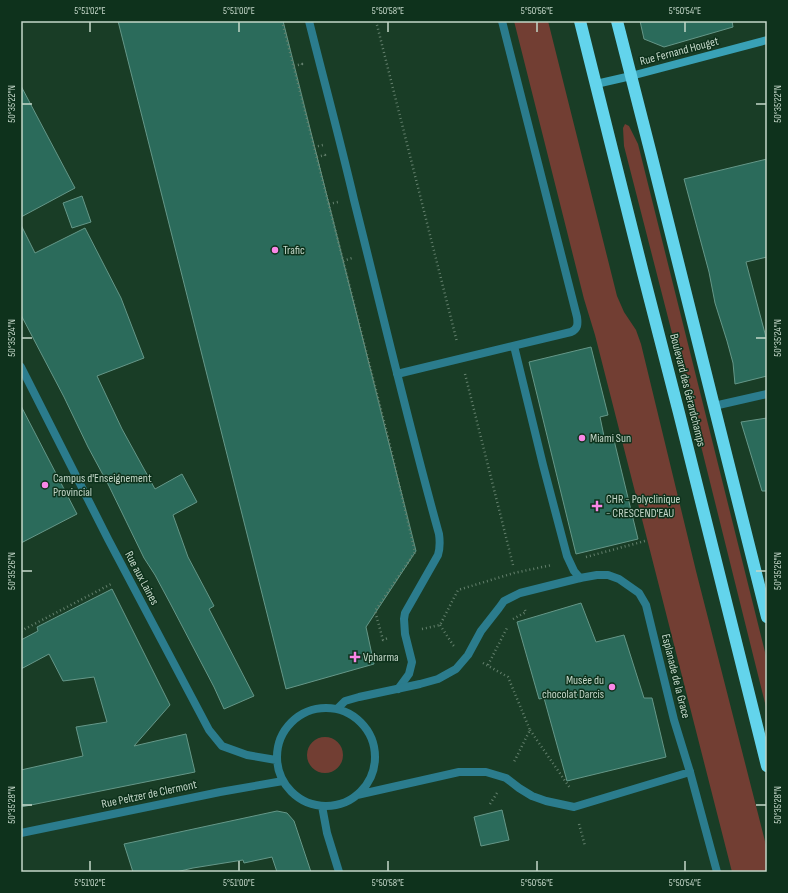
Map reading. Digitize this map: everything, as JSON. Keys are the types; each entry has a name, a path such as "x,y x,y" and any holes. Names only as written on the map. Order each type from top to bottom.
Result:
{"highway":[{"name":"Boulevard des Gérardchamps","path":"580,21 767,766"},
{"name":"Boulevard des Gérardchamps","path":"617,21 652,154 767,616"}],"street":[{"path":"309,21 397,374 439,534 440,542 438,555 405,613 405,634 412,662 409,674 398,689"},
{"path":"397,374 571,332 577,327 578,323 502,21"},
{"name":"Rue Fernand Houget","path":"596,84 767,40"},
{"path":"514,346 567,556 574,571 580,578"},
{"name":"Rue aux Laines","path":"21,367 108,540 209,730 222,746 247,755 276,760"},
{"path":"714,406 767,394"},
{"name":"Esplanade de la Grace","path":"337,709 346,701 438,679 456,669 468,655 482,631 504,601 520,593 597,575 608,575 619,579 639,593 646,605 674,720 690,772 717,872"},
{"path":"322,708 337,709 350,714 360,722 369,733 374,746 375,759 372,773 366,785 357,795 346,802 322,806 310,804 290,791 283,781 276,760 279,740 284,730 294,719 307,712 322,708"},
{"path":"357,795 459,772 486,772 506,778 532,796 546,801 574,806 690,772"},
{"name":"Rue Peltzer de Clermont","path":"21,833 220,792 283,781"},
{"path":"322,806 327,833 339,872"}],"path":[{"path":"376,21 513,565"},
{"path":"299,87 305,85"},
{"path":"314,147 320,145"},
{"path":"329,204 335,202"},
{"path":"343,261 349,259"},
{"path":"358,321 364,319"},
{"path":"373,379 379,377"},
{"path":"388,437 394,436"},
{"path":"393,456 398,454"},
{"path":"21,631 127,576"},
{"path":"512,619 526,612 520,593"},
{"path":"488,665 509,626"},
{"path":"508,677 530,730 570,788 585,846"},
{"path":"490,804 506,778 530,730"}],"shaded area":[{"path":"514,21 548,21 617,296 624,312 636,330 641,344 696,571 767,849 767,872 732,872"},
{"path":"625,124 629,126 638,144 767,660 767,711 624,146 623,128"},
{"path":"329,737 338,742 342,748 342,762 338,768 329,773 321,773 312,768 308,762 307,751 312,742 318,738"}],"building":[{"path":"118,21 283,21 416,551 366,627 374,664 286,689"},
{"path":"640,21 732,21 733,27 664,47 644,39"},
{"path":"21,86 75,188 21,217"},
{"path":"767,159 767,257 746,262 767,341 767,376 735,384 733,363 715,303 709,272 684,179"},
{"path":"82,196 91,222 72,228 63,203"},
{"path":"21,225 35,253 85,228 121,298 144,358 97,376 122,429 155,489 182,474 197,502 173,515 188,557 214,606 209,609 254,696 224,709 170,603 144,558 64,397 21,315"},
{"path":"591,347 608,415 600,417 605,441 614,440 638,539 576,554 529,362"},
{"path":"21,406 77,514 21,543"},
{"path":"767,418 767,491 762,491 741,422"},
{"path":"112,589 170,705 134,746 186,734 195,772 21,807 21,770 83,756 76,727 107,722 94,677 63,681 49,654 21,669 21,640 38,631 37,627"},
{"path":"581,603 596,642 624,635 644,698 652,698 666,757 567,781 544,698 539,699 517,622"},
{"path":"502,810 509,840 481,846 474,817"},
{"path":"277,811 287,813 294,821 311,872 277,872 272,857 244,863 243,860 176,872 133,872 124,844"}],"place":[{"name":"Trafic","path":"275,250"},
{"name":"Miami Sun","path":"582,438"},
{"name":"Campus d'Enseignement Provincial","path":"45,485"},
{"name":"CHR - Polyclinique - CRESCEND'EAU","path":"597,506"},
{"name":"Vpharma","path":"355,657"},
{"name":"Musée du chocolat Darcis","path":"612,687"}]}
